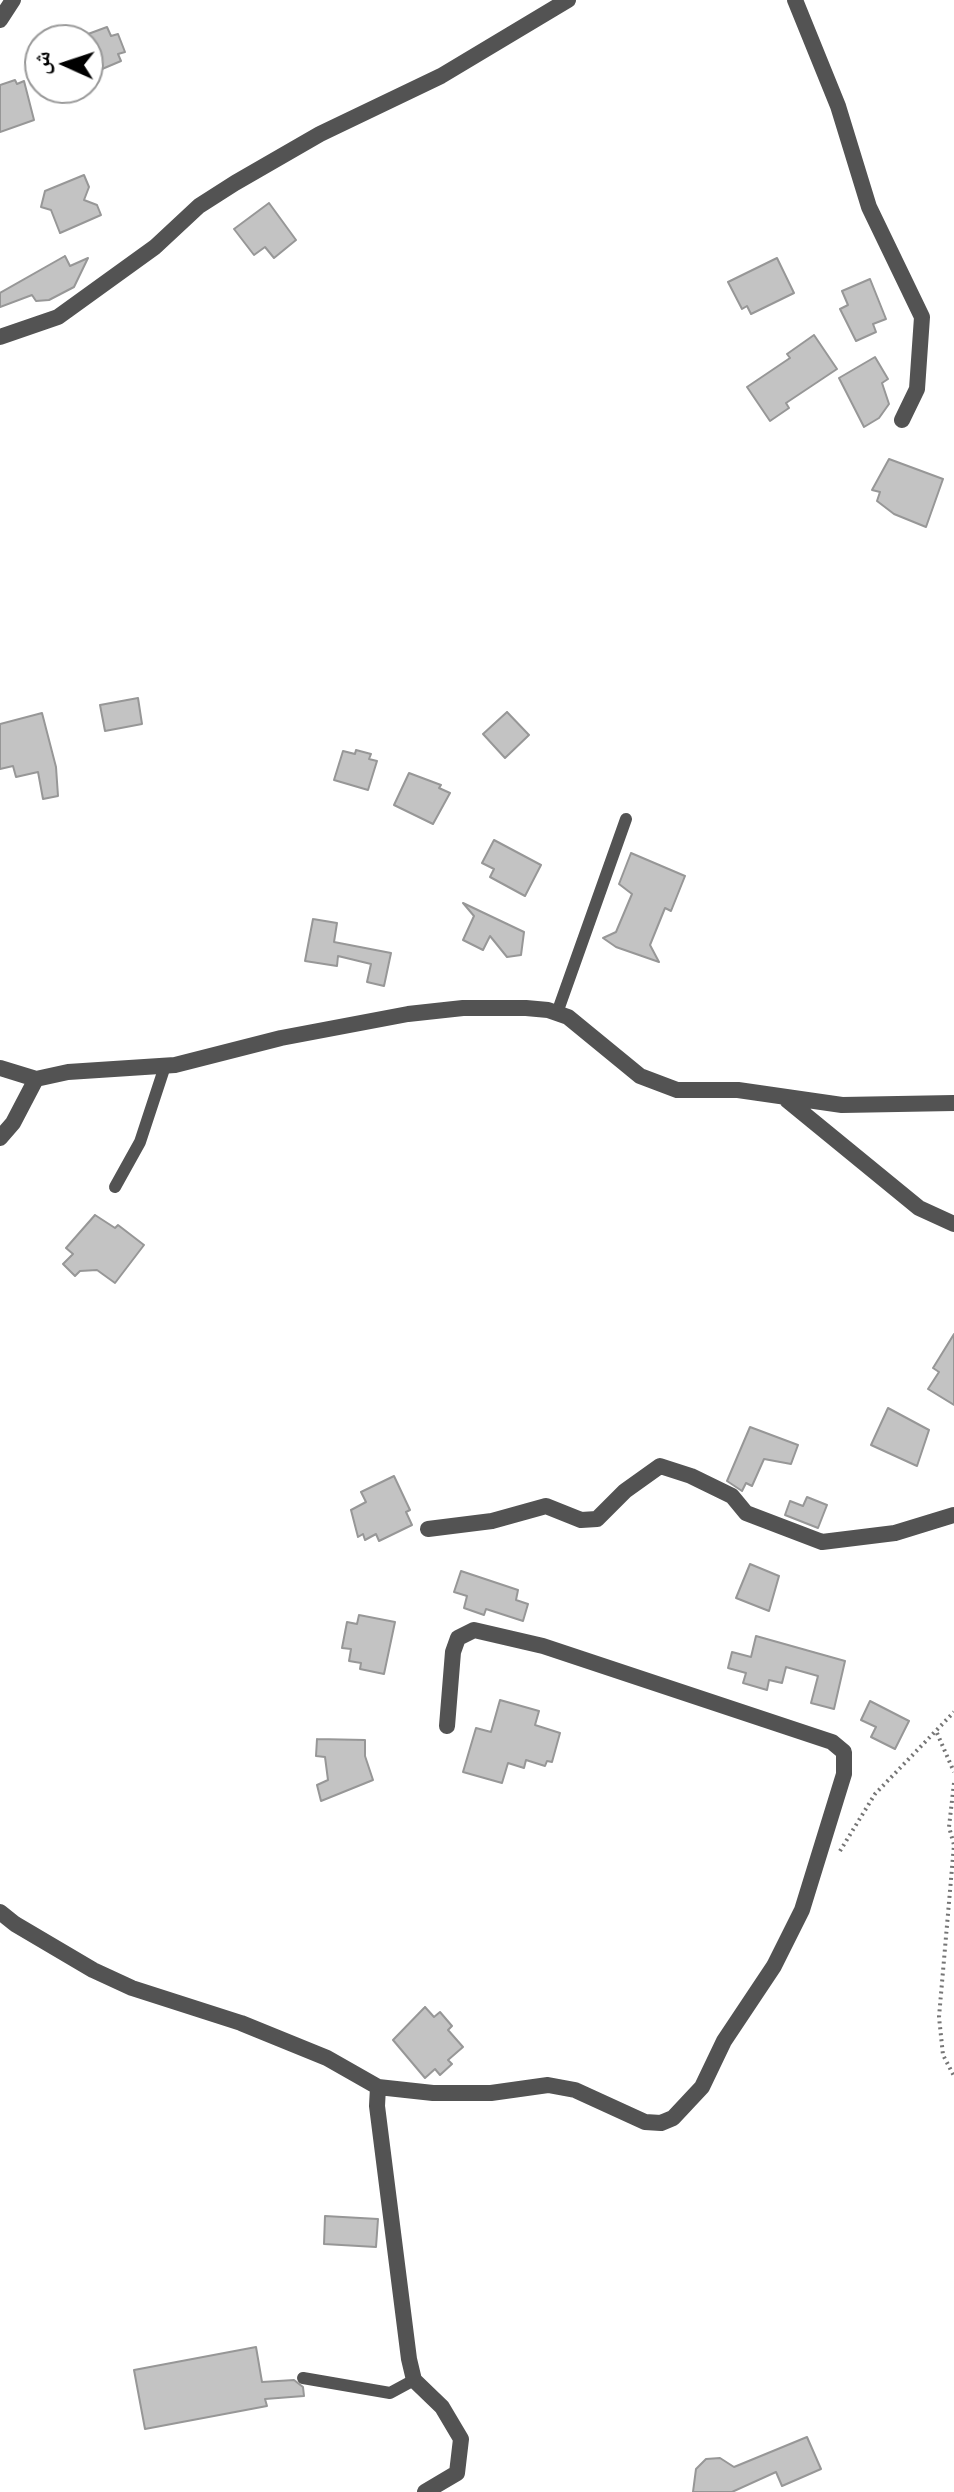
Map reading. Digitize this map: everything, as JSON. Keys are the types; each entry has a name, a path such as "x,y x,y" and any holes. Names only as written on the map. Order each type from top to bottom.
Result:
{"street":[{"path":"0,20 13,0"},
{"path":"0,337 58,317 155,247 199,206 235,183 320,134 441,76 568,0"},
{"path":"795,0 838,106 869,207 922,317 917,389 902,420"},
{"path":"0,1068 36,1079 68,1072 165,1066 408,1014 463,1008 526,1008 557,1013 586,1028 640,1076 677,1090 738,1090 842,1105 954,1103"},
{"path":"0,1138 13,1123 36,1079"},
{"path":"786,1099 919,1208 954,1224"},
{"path":"428,1529 492,1521 546,1506 581,1520 597,1519 625,1491 660,1466 691,1476 732,1496 746,1513 822,1542 895,1533 954,1515"},
{"path":"0,1912 15,1924 119,1982 188,2009 241,2023 327,2058 378,2087 396,2091 462,2093 548,2085 575,2090 645,2122 661,2123 673,2118 702,2087 724,2041 774,1966 802,1910 844,1774 844,1752 832,1742 543,1646 474,1630 458,1638 453,1652 447,1726"},
{"path":"378,2087 377,2106 414,2380 442,2407 461,2439 457,2473 425,2492"}],"lane":[{"path":"557,1013 626,819"},
{"path":"115,1187 140,1142 165,1066"},
{"path":"303,2378 390,2393 414,2380"}],"path":[{"path":"816,1866 840,1852 875,1794 954,1712"},
{"path":"937,1733 954,1772"},
{"path":"954,1783 949,1827 954,1845 939,2017 943,2055 954,2076"}],"building":[{"path":"107,27 111,36 118,34 125,52 118,54 121,61 104,68 104,28"},
{"path":"15,80 17,84 24,81 24,104 30,104 34,120 0,132 0,85"},
{"path":"84,175 89,187 84,200 97,205 101,215 60,233 51,210 41,207 45,191"},
{"path":"269,203 296,240 274,258 265,247 254,255 234,229"},
{"path":"65,256 70,266 88,258 74,287 49,300 36,301 32,295 0,307 0,293"},
{"path":"777,258 794,293 751,314 747,306 742,309 728,282"},
{"path":"870,279 886,319 873,324 876,332 856,341 840,309 848,305 842,291"},
{"path":"814,335 837,369 786,403 789,408 770,421 747,387 790,358 787,354"},
{"path":"875,357 888,379 882,383 889,404 879,418 864,427 839,378"},
{"path":"889,459 943,479 926,527 894,514 877,501 880,492 872,490"},
{"path":"138,698 142,724 105,731 100,705"},
{"path":"507,712 529,735 505,758 483,734"},
{"path":"42,713 56,767 58,796 43,799 38,772 16,777 13,766 0,769 0,724"},
{"path":"356,750 371,754 369,759 377,761 368,790 334,780 343,751 355,754"},
{"path":"409,773 441,785 439,788 450,793 433,824 394,805"},
{"path":"494,840 541,865 525,896 490,877 494,869 482,863"},
{"path":"631,853 685,876 671,911 665,908 650,945 659,962 616,947 603,938 616,932 632,894 619,884"},
{"path":"463,903 524,932 521,955 507,957 490,936 483,950 463,940 474,916"},
{"path":"313,919 337,923 334,942 391,953 384,986 367,982 371,964 338,956 337,966 305,961"},
{"path":"95,1215 115,1228 118,1225 144,1245 115,1283 97,1270 80,1271 75,1276 63,1264 73,1254 66,1248"},
{"path":"954,1334 954,1405 928,1389 939,1372 933,1368"},
{"path":"888,1408 929,1430 917,1466 871,1445"},
{"path":"750,1427 798,1445 791,1464 764,1459 752,1486 746,1483 742,1491 727,1481"},
{"path":"394,1476 410,1510 406,1512 412,1525 379,1541 376,1534 365,1540 363,1534 358,1537 351,1510 366,1502 361,1492"},
{"path":"807,1497 827,1505 818,1528 785,1515 790,1501 803,1506"},
{"path":"750,1564 779,1576 769,1611 736,1598"},
{"path":"461,1571 518,1590 516,1600 528,1604 523,1621 486,1609 484,1615 464,1608 467,1596 454,1592"},
{"path":"359,1615 395,1622 384,1674 360,1669 361,1663 349,1661 351,1649 342,1648 347,1622 357,1624"},
{"path":"756,1636 845,1661 834,1709 811,1703 818,1676 786,1667 782,1683 769,1680 767,1690 743,1683 746,1673 728,1668 732,1652 751,1657"},
{"path":"500,1700 539,1711 535,1725 560,1733 552,1762 547,1761 545,1766 526,1760 524,1768 508,1763 502,1783 463,1772 476,1728 491,1732"},
{"path":"870,1701 909,1721 895,1749 871,1737 876,1727 861,1720"},
{"path":"317,1739 365,1740 365,1756 373,1780 321,1801 317,1785 328,1780 325,1757 316,1756"},
{"path":"425,2007 434,2017 440,2012 452,2026 448,2030 463,2047 448,2060 452,2064 440,2075 435,2069 425,2078 393,2040"},
{"path":"325,2216 378,2219 376,2247 324,2244"},
{"path":"256,2347 262,2382 294,2380 303,2387 304,2396 265,2399 267,2406 145,2429 134,2370"},
{"path":"807,2437 821,2469 782,2486 776,2472 732,2492 693,2492 696,2469 706,2459 720,2458 734,2467"}]}
